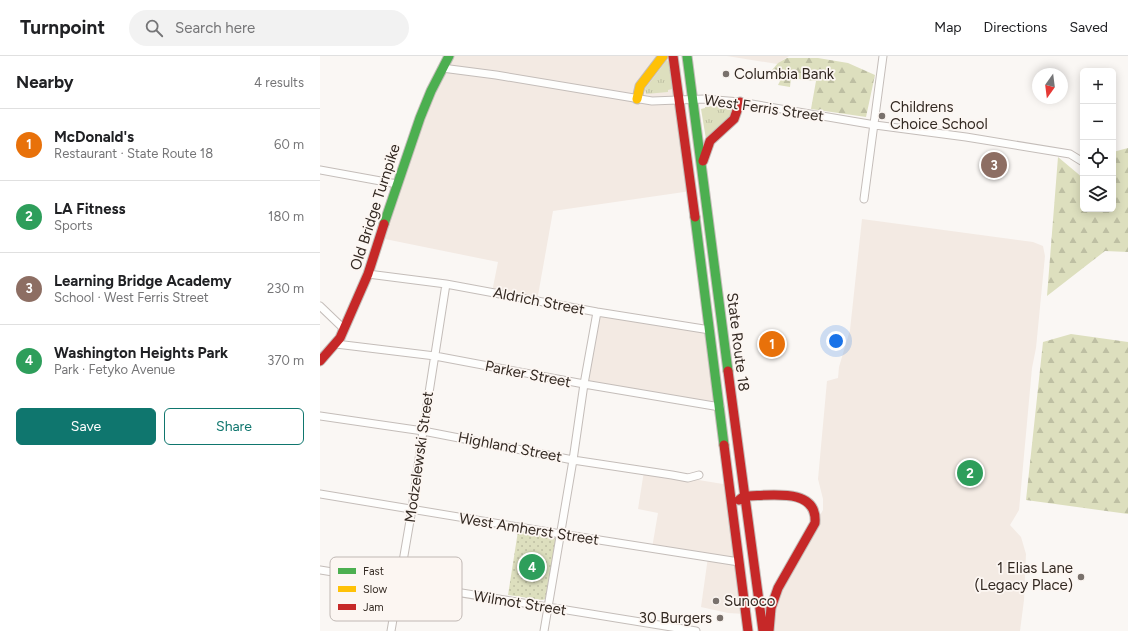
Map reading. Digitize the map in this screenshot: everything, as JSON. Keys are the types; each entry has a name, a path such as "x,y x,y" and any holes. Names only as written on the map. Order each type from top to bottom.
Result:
{"main road":[{"name":"Old Bridge Turnpike","path":"320,361 336,344 368,274 420,118 431,91 449,56"},
{"path":"636,99 640,86 663,56"},
{"name":"State Route 18","path":"673,56 680,100 748,631"},
{"name":"State Route 18","path":"687,56 763,631"},
{"path":"702,164 704,154 710,140 734,118 740,102"},
{"path":"732,505 744,496 793,495 800,496 810,504 815,513 815,524 778,588 771,608 769,631"}],"street":[{"path":"864,199 883,56"},
{"name":"West Ferris Street","path":"442,68 496,75 652,101 692,99 740,102 1070,154 1080,160"},
{"path":"320,170 397,184"},
{"name":"Aldrich Street","path":"368,274 446,284 597,312 710,330"},
{"name":"Modzelewski Street","path":"404,557 446,284"},
{"path":"320,306 344,328"},
{"path":"544,631 597,312"},
{"name":"Parker Street","path":"336,344 435,356 584,384 720,407"},
{"name":"Highland Street","path":"320,416 423,431 573,460 688,478 699,475"},
{"name":"West Amherst Street","path":"320,494 739,562"},
{"name":"Wilmot Street","path":"320,570 330,572"},
{"name":"Wilmot Street","path":"462,593 696,631"},
{"name":"Modzelewski Street","path":"391,631 393,621"}],"shaded area":[{"path":"449,56 673,56 691,191 553,211 537,301 492,292 498,262 380,238 392,202"},
{"path":"727,56 789,56 777,64"},
{"path":"862,219 1033,242 1043,246 1045,256 1036,348 1032,368 1019,510 1010,525 1021,537 1026,554 1024,600 1020,631 769,631 778,588 823,510 823,499 818,479 827,381 838,378 839,367 850,330"},
{"path":"597,312 710,330 720,407 584,384"},
{"path":"644,471 729,485 745,614 728,613 701,607 708,557 652,548 658,513 638,509"}],"green space":[{"path":"787,58 818,58 848,63 875,75 866,117 811,109 816,81 791,78 790,87 778,85 780,81 773,74 772,70 778,63"},
{"path":"667,60 669,63 672,89 668,90 668,92 646,94 645,89"},
{"path":"712,106 733,107 734,112 706,139 701,109"},
{"path":"1128,148 1128,252 1105,251 1047,296 1058,157 1080,175 1080,212 1116,212 1116,151"},
{"path":"1071,334 1128,342 1128,514 1026,500 1043,342"},
{"path":"518,531 553,536 556,540 546,599 542,600 508,595"}],"traffic: fast":[{"path":"384,224 420,118 431,91 449,56"},
{"path":"687,56 728,371"},
{"path":"695,217 724,445"}],"traffic: slow":[{"path":"637,99 640,86 663,56"}],"traffic: jam":[{"path":"673,56 695,217"},
{"path":"703,161 710,141 734,119 740,102"},
{"path":"320,361 340,338 368,274 384,224"},
{"path":"728,371 763,631"},
{"path":"724,445 748,631"},
{"path":"739,500 744,496 790,496 800,498 809,503 814,511 815,523 778,588 771,608 769,631"}],"place":[{"name":"Columbia Bank","path":"726,74"},
{"name":"Childrens Choice School","path":"882,116"},
{"name":"Learning Bridge Academy","path":"994,165"},
{"name":"McDonald's","path":"772,344"},
{"name":"LA Fitness","path":"970,473"},
{"name":"Washington Heights Park","path":"532,567"},
{"name":"1 Elias Lane (Legacy Place)","path":"1081,577"},
{"name":"Sunoco","path":"716,601"},
{"name":"30 Burgers","path":"720,618"}]}
